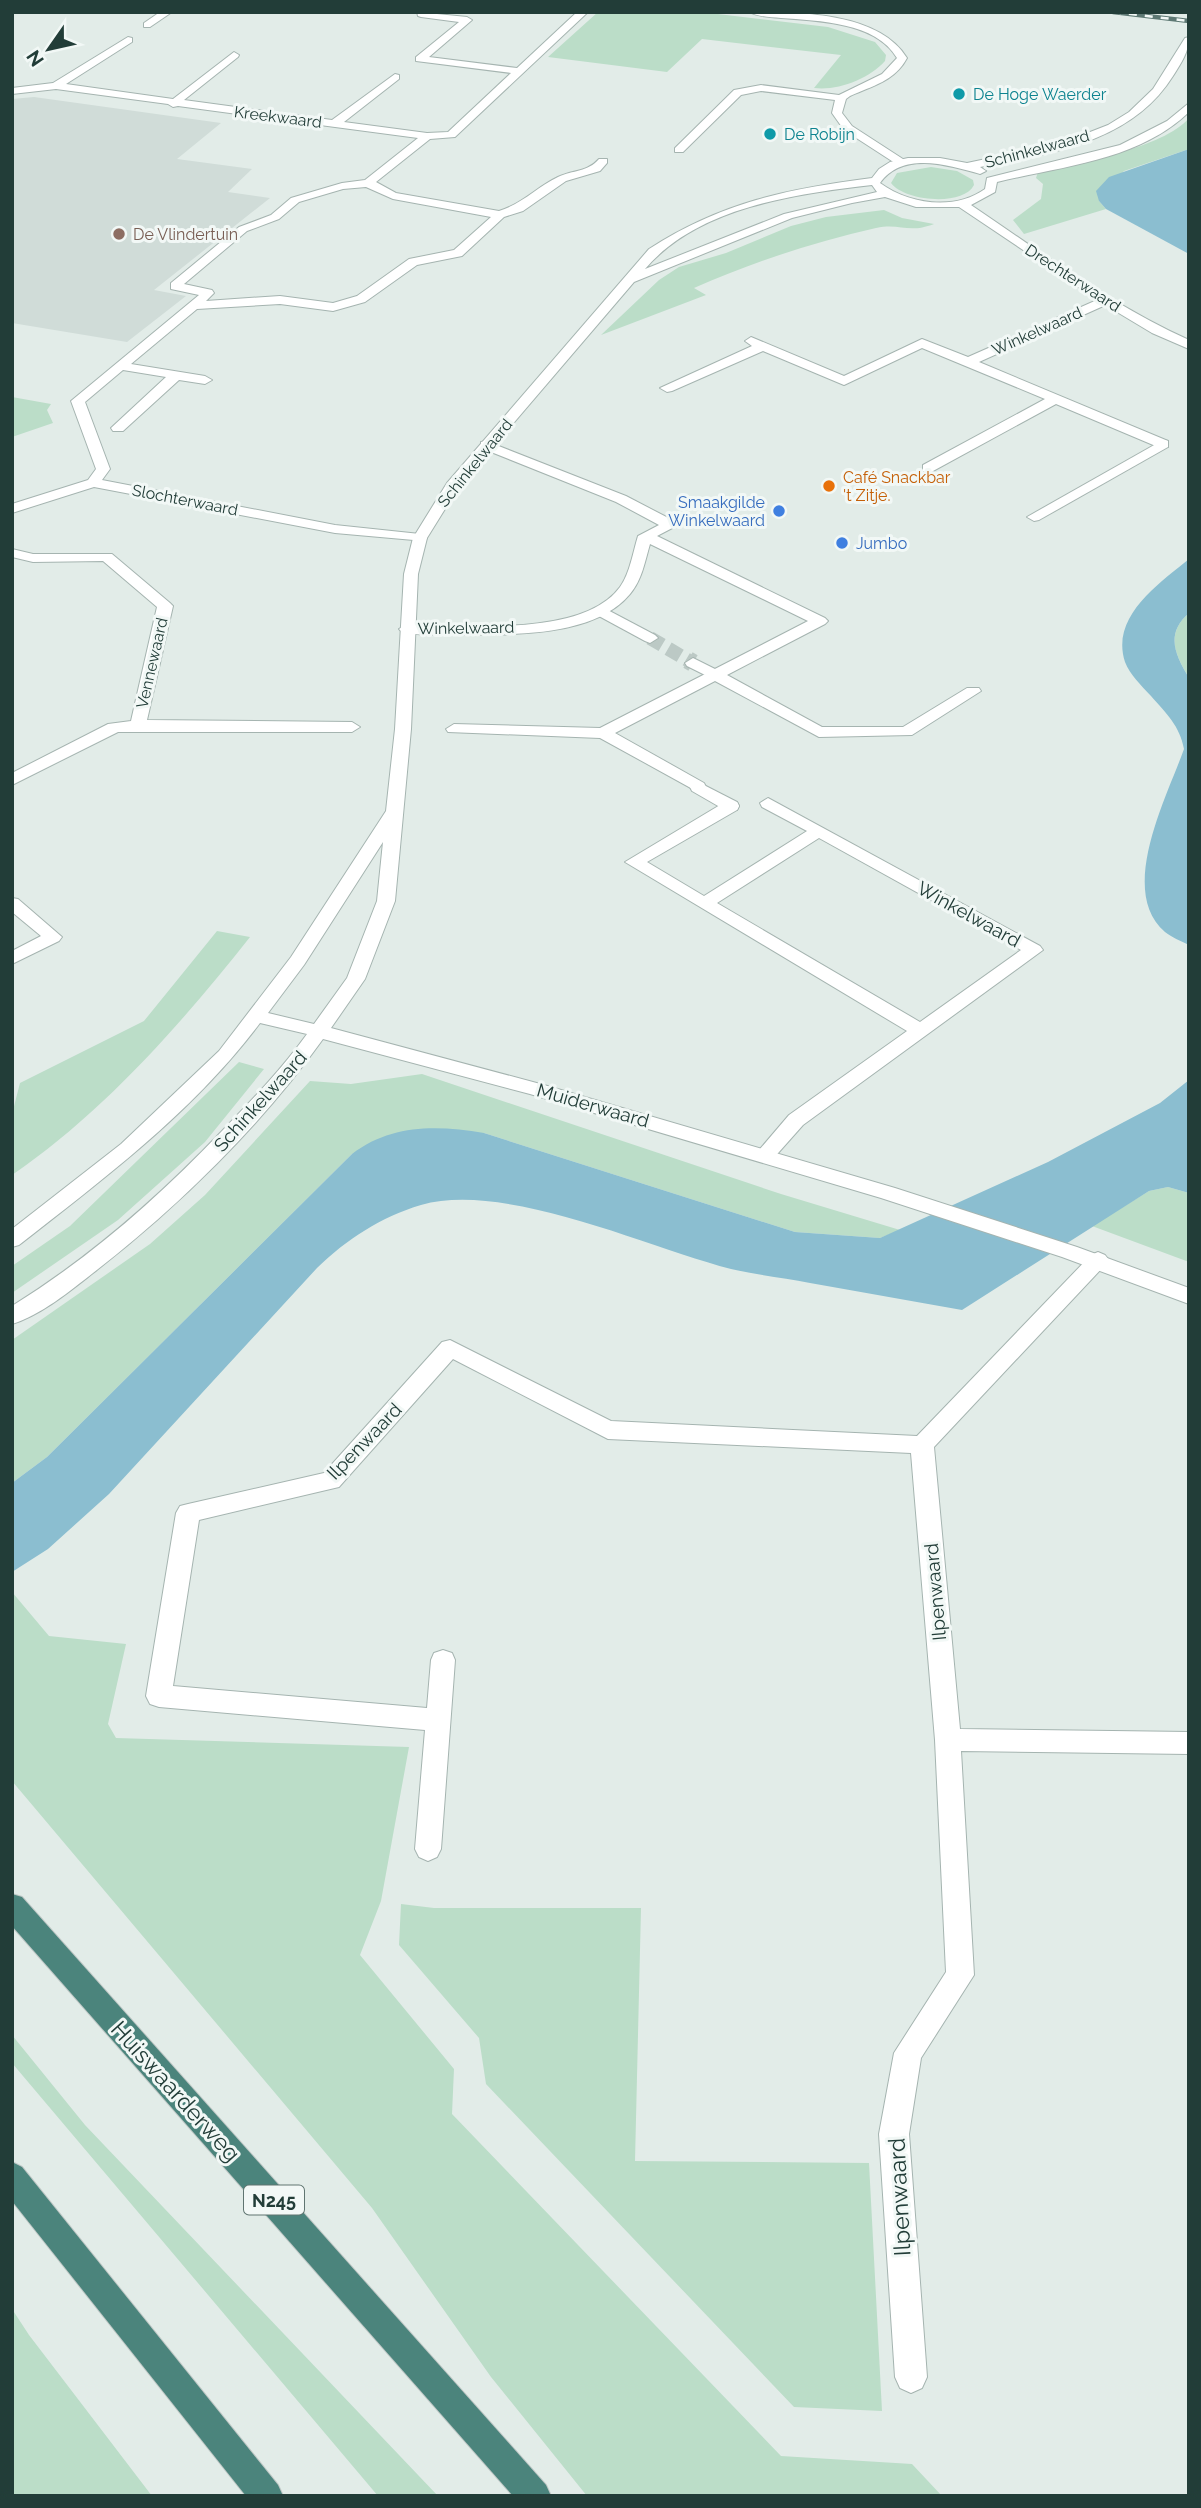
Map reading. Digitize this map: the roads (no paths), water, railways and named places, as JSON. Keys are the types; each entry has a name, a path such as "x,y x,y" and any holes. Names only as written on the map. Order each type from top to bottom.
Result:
{"highway":[{"name":"Huiswaarderweg","path":"12,1906 535,2496"},
{"path":"12,2177 267,2496"}],"street":[{"path":"147,25 167,12"},
{"path":"408,12 467,20 420,58 519,71"},
{"name":"Kreekwaard","path":"12,91 56,86 173,104 427,136 451,135 583,12"},
{"path":"679,150 738,92 761,88 841,98 897,68 902,58 895,45 877,33 846,24 754,12"},
{"path":"56,86 128,40"},
{"name":"Schinkelwaard","path":"968,166 1055,147 1118,123 1155,94 1189,40"},
{"path":"173,104 234,55"},
{"path":"334,124 396,77"},
{"path":"841,98 837,113 843,123 902,163"},
{"name":"Schinkelwaard","path":"991,180 1089,157 1134,143 1166,127 1189,106"},
{"path":"12,509 93,483 103,469 78,401 208,293 175,286 243,229 275,217 295,200 342,186 368,183 427,136"},
{"path":"195,305 280,300 333,307 361,299 414,262 458,253 499,215 519,209 562,180 596,169 606,160"},
{"path":"936,161 968,166 991,180 991,190 962,204 925,204 885,194 876,185 879,173 902,163 936,161"},
{"name":"Schinkelwaard","path":"12,1316 74,1276 174,1194 289,1073 356,979 386,901 403,729 411,574 420,538 453,486 653,252 708,220 790,195 876,181"},
{"path":"368,183 393,196 499,215"},
{"name":"Schinkelwaard","path":"632,278 744,230 854,197 885,194"},
{"name":"Drechterwaard","path":"962,204 1106,300 1156,330 1189,345"},
{"name":"Winkelwaard","path":"968,362 1106,300"},
{"name":"Winkelwaard","path":"667,388 757,344 844,381 922,343 1163,444 1034,517"},
{"path":"121,366 205,380"},
{"path":"118,428 176,375"},
{"path":"928,468 1055,400"},
{"path":"486,445 621,499 671,525 645,536"},
{"name":"Slochterwaard","path":"93,483 335,529 420,538"},
{"path":"603,733 820,621 645,536"},
{"name":"Winkelwaard","path":"407,629 522,628 567,624 602,612 624,592 634,573 645,536"},
{"name":"Vennewaard","path":"12,552 33,558 107,557 165,606 138,724"},
{"path":"602,612 650,638"},
{"path":"693,663 819,732 906,732 973,691"},
{"name":"Vennewaard","path":"12,780 114,727 138,724 352,727"},
{"path":"454,729 603,733 732,806 634,862 922,1031"},
{"name":"Winkelwaard","path":"765,1156 796,1120 1034,950 768,803"},
{"name":"Schinkelwaard","path":"12,1240 128,1149 226,1055 298,961 395,811"},
{"path":"705,903 819,831"},
{"path":"12,903 54,937 12,958"},
{"name":"Muiderwaard","path":"255,1016 450,1063 928,1205 1098,1260"},
{"path":"922,1445 1098,1260 1189,1296"},
{"name":"Ilpenwaard","path":"437,1720 159,1696 188,1513 331,1480 450,1348 608,1430 922,1445 948,1740 960,1975 908,2053 894,2134 911,2377"},
{"path":"428,1849 443,1660"},
{"path":"948,1740 1189,1743"}],"water":[{"path":"1189,149 1189,254 1106,209 1099,201 1096,191 1109,177"},
{"path":"1189,559 1189,613 1177,629 1175,644 1189,678 1189,945 1165,932 1151,914 1145,893 1145,869 1150,843 1184,749 1172,720 1130,671 1125,662 1122,645 1125,630 1140,602"},
{"path":"1189,1080 1189,1193 1168,1187 1149,1191 962,1310 731,1269 576,1220 493,1202 455,1200 421,1205 392,1216 353,1238 317,1268 109,1494 48,1549 12,1572 12,1483 47,1457 352,1154 382,1137 432,1128 484,1133 795,1232 880,1238 1048,1162 1160,1103"}],"tunnel":[{"path":"650,638 691,662"},
{"path":"688,660 693,663"}],"railway":[{"path":"1113,12 1189,21"}],"place":[{"name":"De Hoge Waerder","path":"959,94"},
{"name":"De Robijn","path":"770,134"},
{"name":"De Vlindertuin","path":"119,234"},
{"name":"Café Snackbar 't Zitje.","path":"829,486"},
{"name":"Smaakgilde Winkelwaard","path":"779,511"},
{"name":"Jumbo","path":"842,543"}]}
